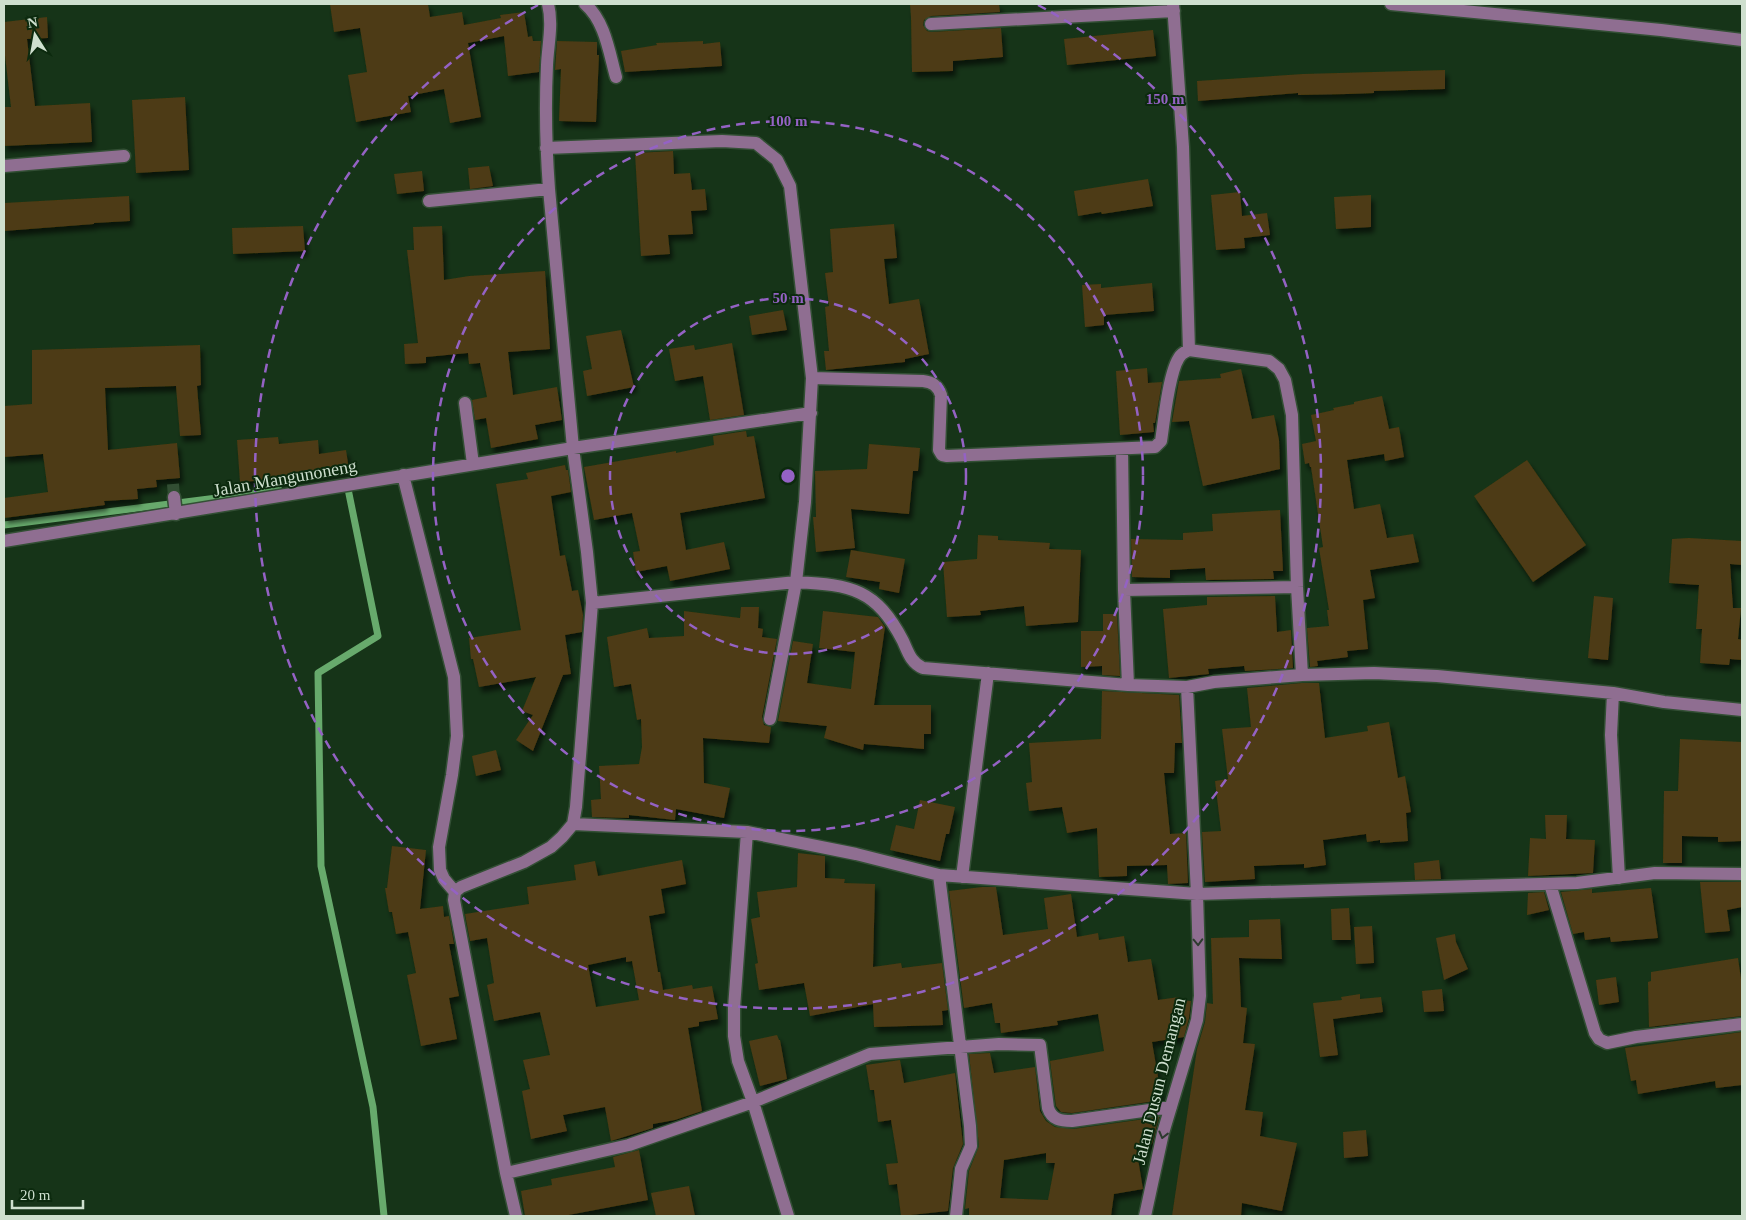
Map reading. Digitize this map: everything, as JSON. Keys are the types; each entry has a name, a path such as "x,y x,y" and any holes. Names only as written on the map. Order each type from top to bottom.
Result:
{"street":[{"path":"516,1216 506,1173 454,900 455,892 461,887 524,862 551,847 562,837 573,824 579,774 592,603 588,552 573,448 546,148 547,64 551,17 548,4"},
{"path":"585,4 594,13 602,28 616,77"},
{"path":"1391,4 1662,30 1742,40"},
{"path":"931,24 1174,7 1183,146 1189,350"},
{"path":"546,148 722,141 756,143 777,160 790,186 812,378 811,413 805,502 796,582 770,719"},
{"path":"4,166 124,156"},
{"path":"429,201 549,188"},
{"path":"812,378 923,381 933,384 939,389 941,395 939,450 947,456 1155,447 1159,444 1168,391 1181,354 1189,350 1269,361 1278,369 1285,380 1292,415 1297,587 1302,675"},
{"path":"465,403 473,464"},
{"name":"Jalan Mangunoneng","path":"4,541 175,506 324,490 361,482 573,448 811,413"},
{"path":"1122,449 1124,590 1128,684"},
{"path":"403,475 454,677 457,736 439,847 440,870 444,879 455,892"},
{"path":"592,603 796,582 830,584 854,589 868,596 884,611 900,636 913,662 922,668 1187,687 1214,682 1302,675 1374,673 1437,676 1613,693 1664,702 1742,710"},
{"path":"1124,590 1297,587"},
{"path":"962,877 988,673"},
{"name":"Jalan Dusun Demangan","path":"1144,1216 1163,1133 1197,1020 1200,996 1187,687"},
{"path":"1613,693 1611,735 1619,878"},
{"path":"573,824 746,832 856,854 939,875 1197,894 1577,883 1655,874 1742,874"},
{"path":"746,832 734,1008 734,1036 738,1061 753,1102 788,1216"},
{"path":"939,875 971,1146 961,1169 956,1216"},
{"path":"1550,884 1595,1033 1599,1039 1607,1043 1645,1035 1742,1024"},
{"path":"506,1173 629,1145 753,1102 870,1054 999,1044 1040,1045 1048,1108 1054,1118 1072,1122 1171,1107"}],"building":[{"path":"330,4 428,4 430,17 462,12 464,25 501,18 500,15 524,12 528,37 532,36 533,41 541,41 539,72 508,76 504,36 468,43 481,117 450,123 444,89 408,96 411,112 356,122 348,75 367,72 360,28 334,32"},
{"path":"910,4 999,4 1000,12 931,16 924,20 923,25 927,31 931,32 1001,28 1003,57 953,61 953,71 912,72"},
{"path":"47,17 48,38 27,39 35,106 90,103 92,142 4,146 4,107 11,107 4,47 4,22"},
{"path":"1153,30 1156,56 1067,65 1064,39"},
{"path":"557,41 597,42 597,55 599,55 596,122 559,121 561,69 555,70"},
{"path":"703,41 703,44 720,42 722,66 625,72 621,51 657,45 656,43"},
{"path":"1445,70 1445,89 1374,91 1374,93 1348,94 1298,95 1298,93 1198,101 1197,81 1303,74"},
{"path":"185,97 189,170 136,173 132,100"},
{"path":"673,151 674,174 690,173 692,190 705,189 707,210 691,211 693,234 668,235 670,254 641,256 635,153"},
{"path":"489,166 493,186 470,189 468,168"},
{"path":"422,171 424,191 397,194 394,174"},
{"path":"1148,179 1153,206 1078,216 1074,191"},
{"path":"1240,192 1242,216 1267,213 1270,235 1244,238 1245,248 1216,250 1211,195"},
{"path":"1371,195 1371,227 1336,229 1334,197"},
{"path":"129,196 130,221 4,231 4,203"},
{"path":"894,224 897,258 884,259 889,304 919,299 929,354 905,359 905,362 826,370 824,351 829,351 825,307 829,306 825,273 833,272 830,229"},
{"path":"303,226 305,251 233,254 232,228"},
{"path":"442,226 444,280 469,276 545,271 550,349 508,352 513,395 557,387 562,420 535,425 538,439 491,448 486,418 475,420 472,400 487,397 480,363 469,364 468,353 426,357 426,363 405,364 404,344 418,343 407,250 414,250 413,227"},
{"path":"1152,283 1154,311 1104,315 1104,325 1085,327 1082,285 1101,284 1101,288"},
{"path":"783,310 787,330 752,335 749,316"},
{"path":"621,330 634,387 587,396 583,371 592,369 586,336"},
{"path":"732,343 744,415 710,420 703,376 675,381 669,349 694,345 695,350"},
{"path":"200,345 201,385 197,386 201,435 180,436 176,386 105,388 108,450 177,443 180,478 156,480 157,487 137,489 138,499 104,501 105,505 4,518 4,498 48,492 43,454 4,457 4,406 32,404 32,350"},
{"path":"1147,368 1148,383 1162,382 1155,423 1153,423 1154,432 1120,435 1116,371"},
{"path":"1241,369 1252,419 1274,415 1279,440 1280,469 1203,486 1189,421 1172,422 1179,381 1221,378 1220,374"},
{"path":"1382,396 1389,429 1399,427 1404,457 1385,461 1384,454 1347,460 1354,509 1380,504 1387,538 1413,534 1419,562 1370,570 1375,598 1363,600 1368,649 1347,651 1348,657 1317,661 1318,666 1310,667 1307,628 1329,626 1327,610 1329,610 1319,548 1323,547 1311,467 1309,463 1305,464 1302,444 1316,441 1311,415"},
{"path":"746,431 747,437 754,436 765,498 680,513 686,550 724,542 730,569 670,581 667,566 636,572 633,552 640,551 632,513 594,520 584,467 676,451 676,453 714,445 713,436"},
{"path":"278,437 279,444 318,440 319,454 346,450 349,470 281,479 240,482 237,440"},
{"path":"869,444 920,448 918,471 913,471 909,514 851,509 855,548 816,552 813,517 816,517 815,471 867,469"},
{"path":"1527,460 1586,545 1533,582 1474,496"},
{"path":"565,465 566,470 568,470 571,492 551,496 560,556 565,555 572,591 578,590 583,615 582,632 565,635 571,674 563,675 533,751 516,740 533,715 522,711 536,677 479,687 473,659 471,659 469,638 521,630 496,484 528,479 526,473"},
{"path":"1280,510 1283,571 1273,571 1274,579 1206,580 1205,568 1170,570 1170,578 1132,577 1131,539 1183,540 1183,533 1213,531 1212,514"},
{"path":"978,535 998,536 998,540 1050,543 1049,549 1081,550 1078,622 1026,626 1024,606 980,611 981,615 947,617 943,562 977,559"},
{"path":"1672,539 1742,541 1742,565 1730,564 1733,608 1741,608 1738,639 1742,640 1742,660 1730,659 1729,665 1700,663 1702,629 1696,629 1699,585 1669,583"},
{"path":"851,550 905,559 899,593 879,589 880,582 846,577"},
{"path":"1275,596 1277,632 1291,630 1293,668 1245,671 1244,666 1208,669 1209,674 1169,678 1163,609 1207,605 1207,597"},
{"path":"1594,596 1613,598 1608,660 1588,658"},
{"path":"741,607 759,607 758,628 763,629 762,637 777,639 762,717 764,725 771,727 769,743 703,738 704,783 730,788 724,818 676,809 675,820 629,815 629,818 592,817 591,800 601,799 599,766 639,764 642,747 641,719 637,720 631,684 614,687 607,637 647,628 649,638 684,636 684,611 740,618"},
{"path":"823,611 878,617 885,627 874,705 931,705 931,734 924,734 924,749 864,744 863,750 824,738 827,726 778,721 793,641 813,644 807,683 851,689 855,652 819,648"},
{"path":"1103,614 1117,614 1120,676 1102,675 1102,666 1081,667 1081,631 1103,631"},
{"path":"1319,683 1325,738 1368,731 1367,726 1389,722 1398,778 1405,776 1411,812 1406,813 1408,841 1380,843 1380,840 1367,842 1366,834 1323,840 1326,865 1304,868 1304,864 1254,866 1255,879 1205,882 1202,832 1221,831 1215,781 1228,779 1222,729 1251,727 1247,688"},
{"path":"1102,691 1179,695 1182,743 1175,743 1174,773 1164,773 1170,834 1186,833 1188,883 1168,884 1167,865 1127,866 1127,876 1099,877 1097,828 1067,833 1062,807 1029,811 1026,783 1032,782 1029,743 1101,739"},
{"path":"1680,739 1742,742 1742,841 1718,842 1718,837 1682,836 1682,863 1663,863 1664,791 1678,791"},
{"path":"496,750 501,770 476,776 472,756"},
{"path":"920,800 955,807 940,861 890,850 896,825 914,829"},
{"path":"1545,815 1567,815 1566,839 1595,840 1593,873 1528,876 1530,838 1546,839"},
{"path":"392,846 426,850 420,909 443,906 444,917 449,916 454,944 449,944 459,996 449,998 457,1039 421,1046 407,975 416,973 408,932 396,934 392,912 389,912 385,888 387,888"},
{"path":"798,853 825,856 825,878 845,879 844,883 875,884 873,967 901,963 902,968 942,963 948,1010 942,1011 943,1025 874,1027 873,1004 810,1016 804,983 759,990 755,964 758,963 751,919 760,917 757,892 797,887"},
{"path":"682,860 686,884 661,889 665,913 649,916 658,972 660,972 663,990 692,985 693,989 712,986 718,1019 699,1022 699,1026 688,1028 702,1111 675,1120 653,1124 653,1128 611,1141 605,1107 563,1115 567,1131 531,1139 522,1091 530,1089 523,1060 550,1055 540,1012 494,1021 487,985 494,983 487,938 470,941 465,914 529,904 527,887 576,880 574,865 595,861 598,876","holes":["626,957 626,962 632,961 639,1000 596,1007 588,965"]},
{"path":"1439,860 1441,879 1415,880 1414,863"},
{"path":"1700,882 1742,882 1742,907 1727,910 1730,931 1705,933"},
{"path":"996,887 1003,935 1048,929 1044,898 1071,894 1077,937 1098,933 1099,940 1124,936 1128,962 1151,959 1158,1000 1179,997 1180,1000 1191,1001 1184,1037 1152,1042 1162,1100 1072,1113 1061,1112 1056,1106 1050,1061 1104,1051 1098,1014 1057,1021 1058,1025 1001,1033 1000,1023 995,1023 992,1003 964,1008 949,891"},
{"path":"1651,888 1658,938 1611,942 1610,937 1585,940 1584,932 1573,934 1561,892 1592,889 1592,893"},
{"path":"1544,892 1549,910 1527,915 1528,893"},
{"path":"1349,908 1351,940 1332,940 1331,909"},
{"path":"1280,919 1282,959 1239,958 1241,1007 1247,1008 1243,1043 1255,1044 1245,1110 1263,1112 1260,1136 1297,1143 1282,1211 1242,1203 1241,1216 1172,1216 1197,1049 1205,1022 1207,1003 1213,1004 1211,938 1249,937 1249,920"},
{"path":"1372,926 1374,963 1356,964 1354,927"},
{"path":"1455,934 1456,942 1468,969 1444,980 1436,938"},
{"path":"1738,958 1742,986 1742,1016 1649,1027 1648,982 1651,981 1651,972"},
{"path":"1616,977 1619,1002 1599,1005 1596,980"},
{"path":"1442,989 1444,1011 1424,1012 1422,991"},
{"path":"1360,994 1360,999 1381,997 1383,1012 1333,1019 1338,1055 1320,1057 1313,1003 1342,1000 1341,997"},
{"path":"1742,1032 1742,1085 1716,1088 1715,1081 1638,1094 1636,1080 1631,1081 1625,1048"},
{"path":"777,1035 780,1040 787,1079 760,1086 749,1041"},
{"path":"990,1053 994,1073 1035,1067 1040,1111 1046,1121 1055,1127 1073,1129 1159,1117 1152,1144 1136,1147 1143,1189 1114,1194 1111,1216 969,1216 969,1208 965,1209 969,1171 979,1146 969,1054","holes":["1046,1153 1046,1163 1055,1163 1048,1200 1000,1198 1004,1160"]},
{"path":"900,1060 904,1083 955,1073 963,1144 953,1168 948,1211 901,1216 897,1184 889,1185 886,1164 898,1163 891,1120 878,1122 874,1090 870,1090 866,1065"},
{"path":"1366,1130 1368,1156 1344,1158 1343,1132"},
{"path":"639,1150 648,1200 563,1216 525,1216 521,1191 552,1185 551,1179 615,1167 613,1157"},
{"path":"689,1186 695,1216 656,1216 651,1193"}],"waterway":[{"path":"347,484 378,636 318,673 321,866 373,1107 384,1216"},
{"path":"4,525 279,490"}],"tunnel":[{"path":"173,484 174,497"}]}
